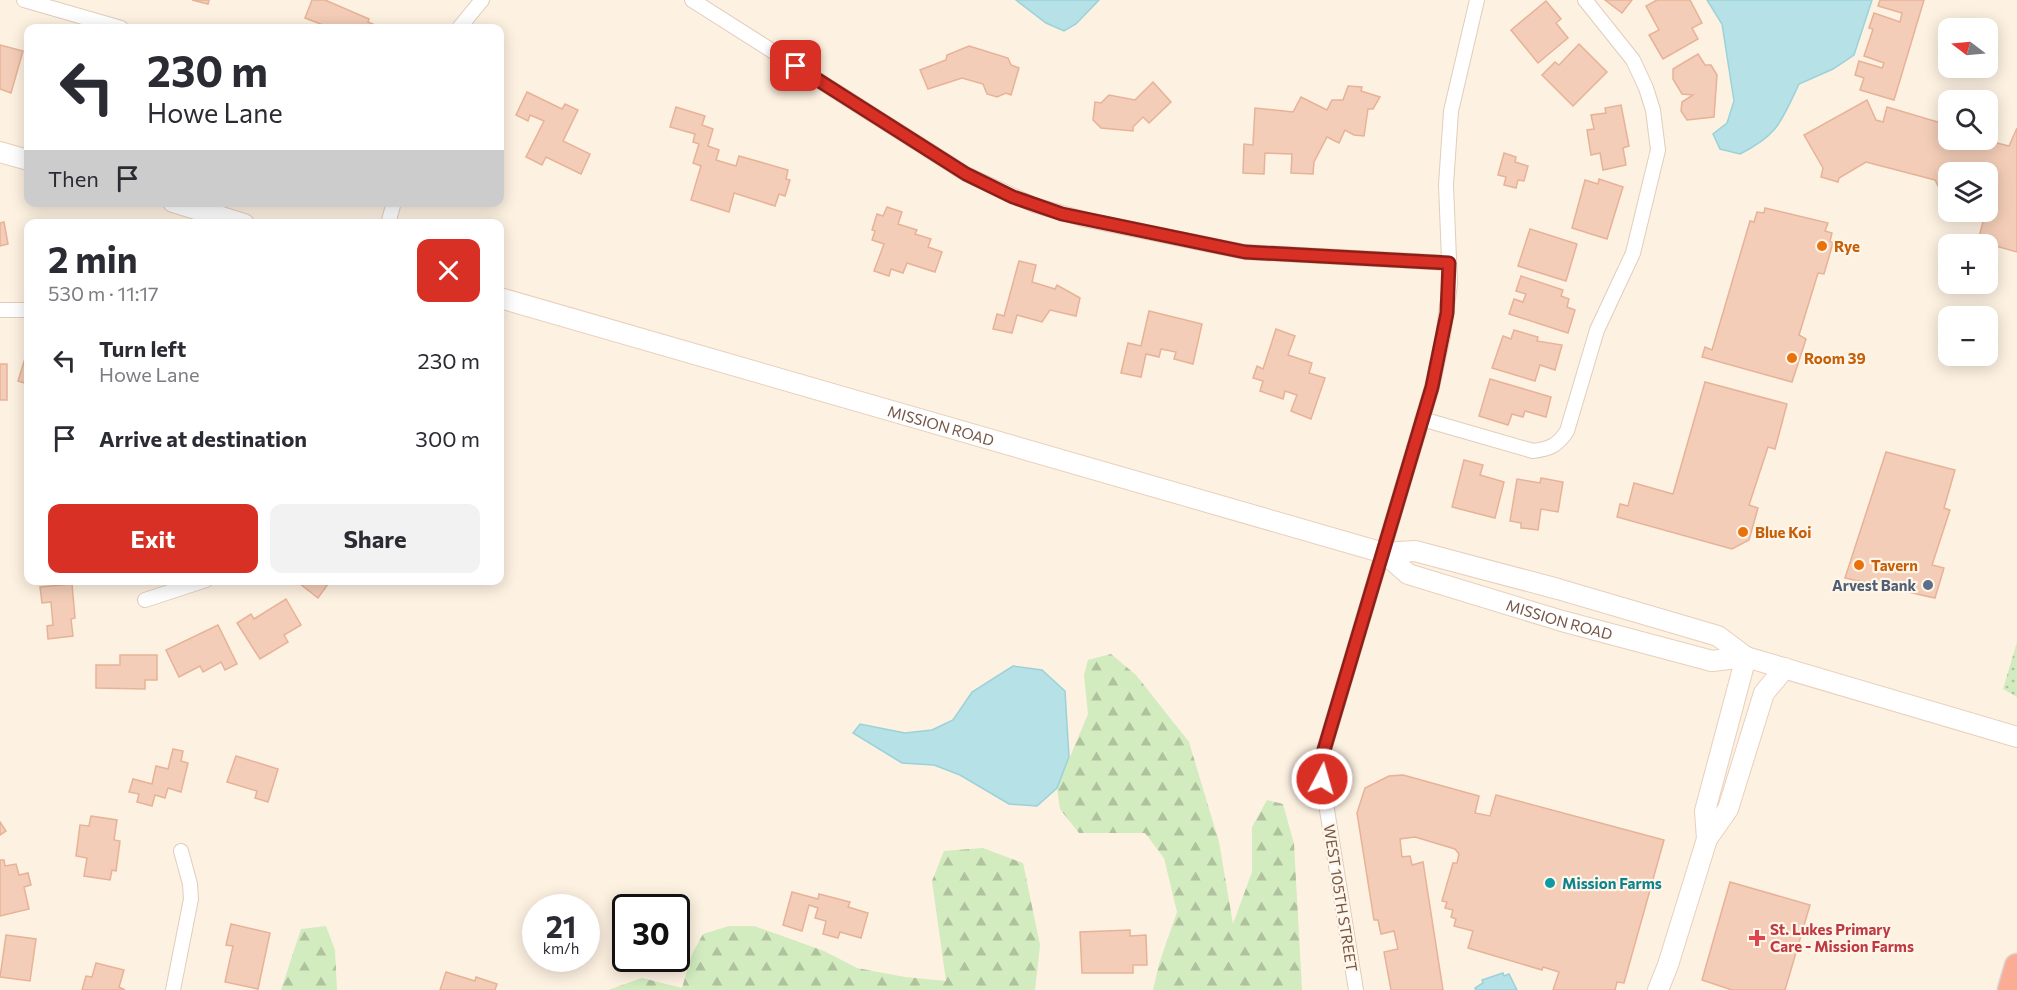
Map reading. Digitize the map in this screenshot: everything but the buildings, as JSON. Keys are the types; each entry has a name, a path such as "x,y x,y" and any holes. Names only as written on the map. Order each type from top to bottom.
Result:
{"highway":[{"path":"2010,990 2017,966"}],"main road":[{"path":"0,152 24,159"},
{"path":"189,207 228,219"},
{"name":"MISSION ROAD","path":"504,299 1384,553 1415,551 1558,589 1718,636 1746,657 2017,737"},
{"name":"MISSION ROAD","path":"1384,553 1408,574 1562,621 1712,661 1746,657"},
{"path":"1707,839 1706,811 1746,657"},
{"path":"1658,990 1707,839 1728,809 1764,693 1785,668"}],"street":[{"path":"24,0 107,24"},
{"path":"462,24 482,0"},
{"path":"692,0 966,174 1034,206 1087,220 1245,252 1449,263"},
{"name":"WEST 105TH STREET","path":"1356,990 1322,779 1324,750 1384,553 1443,336 1450,284 1447,145 1450,111 1477,0"},
{"path":"1422,419 1533,451 1547,449 1560,442 1567,431 1597,330 1633,253 1658,150 1653,110 1637,69 1585,0"},
{"path":"0,310 24,310"},
{"path":"145,600 191,585"},
{"path":"173,990 191,899 190,884 181,851"}],"green space":[{"path":"2017,642 2017,697 2003,689"},
{"path":"1111,654 1136,675 1189,742 1219,842 1233,924 1252,872 1252,827 1267,800 1283,804 1294,844 1302,990 1153,990 1159,964 1177,912 1164,858 1145,833 1079,833 1060,809 1057,788 1088,714 1084,675 1088,660"},
{"path":"983,848 1023,863 1040,945 1035,990 608,990 642,978 682,988 687,972 690,972 692,954 703,934 729,926 754,926 824,951 857,968 905,977 946,981 932,881 944,851"},
{"path":"326,926 335,950 337,990 281,990 301,929"}],"water":[{"path":"1016,0 1099,0 1076,24 1064,31 1046,23"},
{"path":"1707,0 1872,0 1854,55 1833,69 1799,84 1788,108 1771,134 1740,154 1720,149 1713,134 1727,123 1734,101 1722,24"},
{"path":"1013,666 1042,670 1065,691 1069,757 1057,788 1037,806 1009,804 960,775 934,765 902,763 853,733 860,724 905,733 932,730 953,720 972,692"},
{"path":"1503,973 1504,976 1509,974 1517,990 1476,990 1475,988 1483,983 1482,980"}],"place":[{"name":"Rye","path":"1822,246"},
{"name":"Room 39","path":"1792,358"},
{"name":"Blue Koi","path":"1743,532"},
{"name":"Tavern","path":"1859,565"},
{"name":"Arvest Bank","path":"1928,585"},
{"name":"Mission Farms","path":"1550,883"},
{"name":"St. Lukes Primary Care - Mission Farms","path":"1757,938"}],"route":[{"path":"796,66 966,174 1034,206 1087,220 1245,252 1449,263 1450,284 1447,313 1432,387 1324,750 1322,779"}]}
